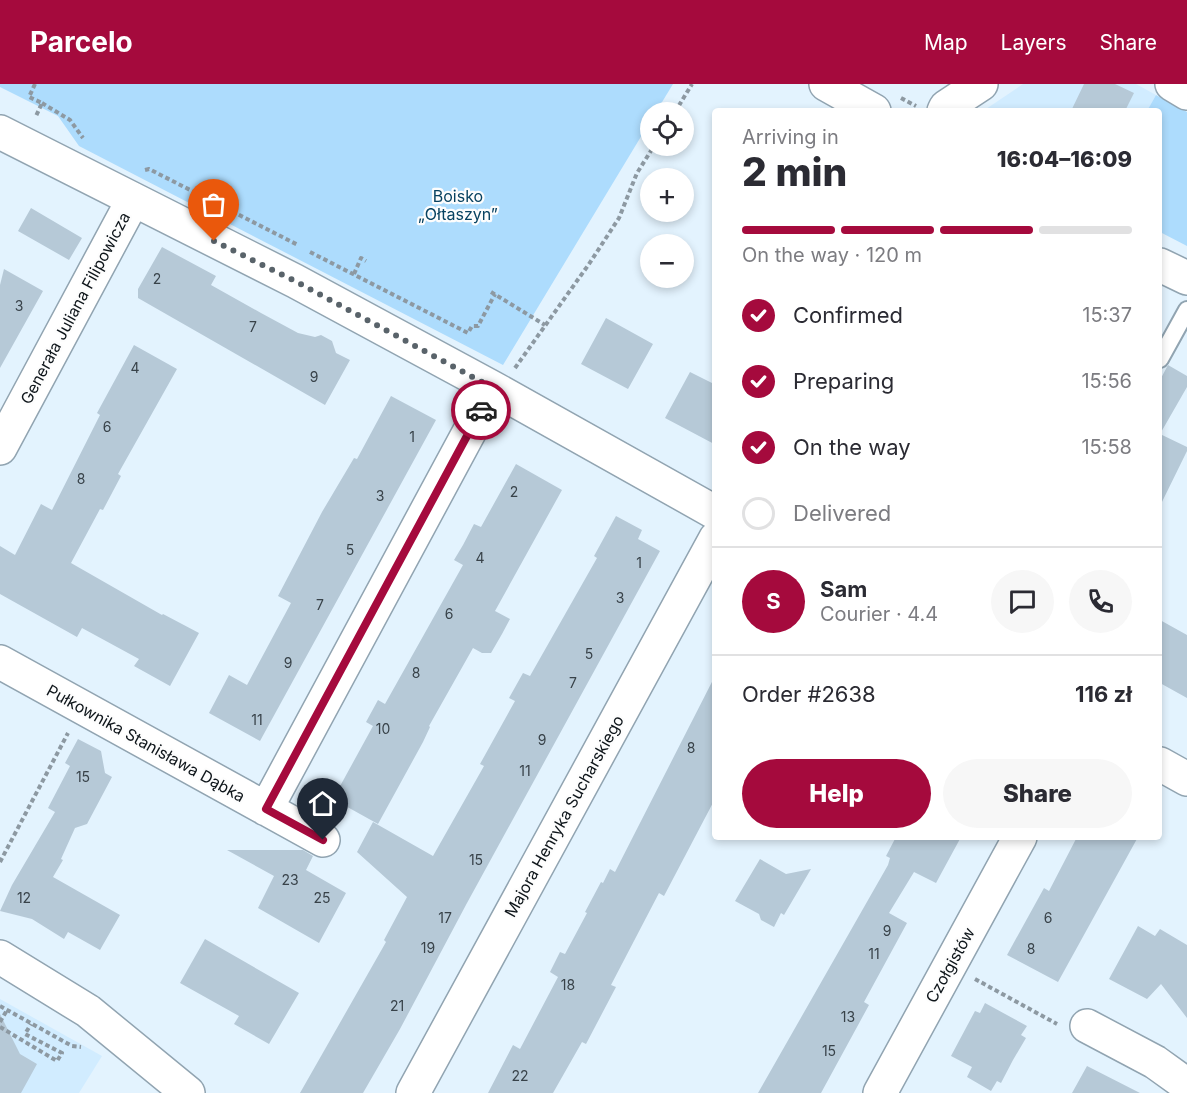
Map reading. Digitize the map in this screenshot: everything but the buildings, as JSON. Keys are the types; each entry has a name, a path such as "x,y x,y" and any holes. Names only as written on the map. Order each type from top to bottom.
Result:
{"street":[{"path":"826,84 869,108"},
{"path":"946,108 981,84"},
{"path":"1172,84 1187,93"},
{"path":"0,132 295,281 493,388 712,511"},
{"name":"Generała Juliana Filipowicza","path":"0,448 133,200"},
{"path":"1162,266 1187,278"},
{"path":"266,809 493,388"},
{"name":"Majora Henryka Sucharskiego","path":"413,1093 712,545"},
{"name":"Pułkownika Stanisława Dąbka","path":"0,662 323,840"},
{"path":"1162,765 1187,779"},
{"name":"Czołgistów","path":"880,1093 1018,840"},
{"path":"0,957 88,1011 188,1093"},
{"path":"1076,1027 1155,1062 1187,1085"}],"lane":[{"path":"1162,355 1187,310"}],"path":[{"path":"681,102 692,84"},
{"path":"42,103 70,120 87,143"},
{"path":"493,388 511,372 545,326 618,218 637,173 648,156"},
{"path":"354,274 361,258 366,261"},
{"path":"468,333 472,326 478,326 493,293 545,326"},
{"path":"0,862 81,708"},
{"path":"950,965 1076,1027"},
{"path":"0,1006 72,1046 77,1045 87,1050"},
{"path":"7,1010 0,1024 57,1061 62,1053 25,1034 31,1024"}],"shaded area":[{"path":"1023,84 1136,84 1156,95 1149,108 987,108"},
{"path":"0,999 102,1056 79,1093 0,1093"}],"green space":[{"name":"Boisko „Ołtaszyn”","path":"0,84 673,84 662,102 640,102 640,138 503,365 79,146 58,116 0,87"},
{"path":"1156,95 1187,112 1187,246 1162,233 1162,108 1149,108"}],"way so far":[{"path":"214,241 295,281 493,388 481,410"}],"route":[{"path":"323,840 266,809 481,410"}]}
